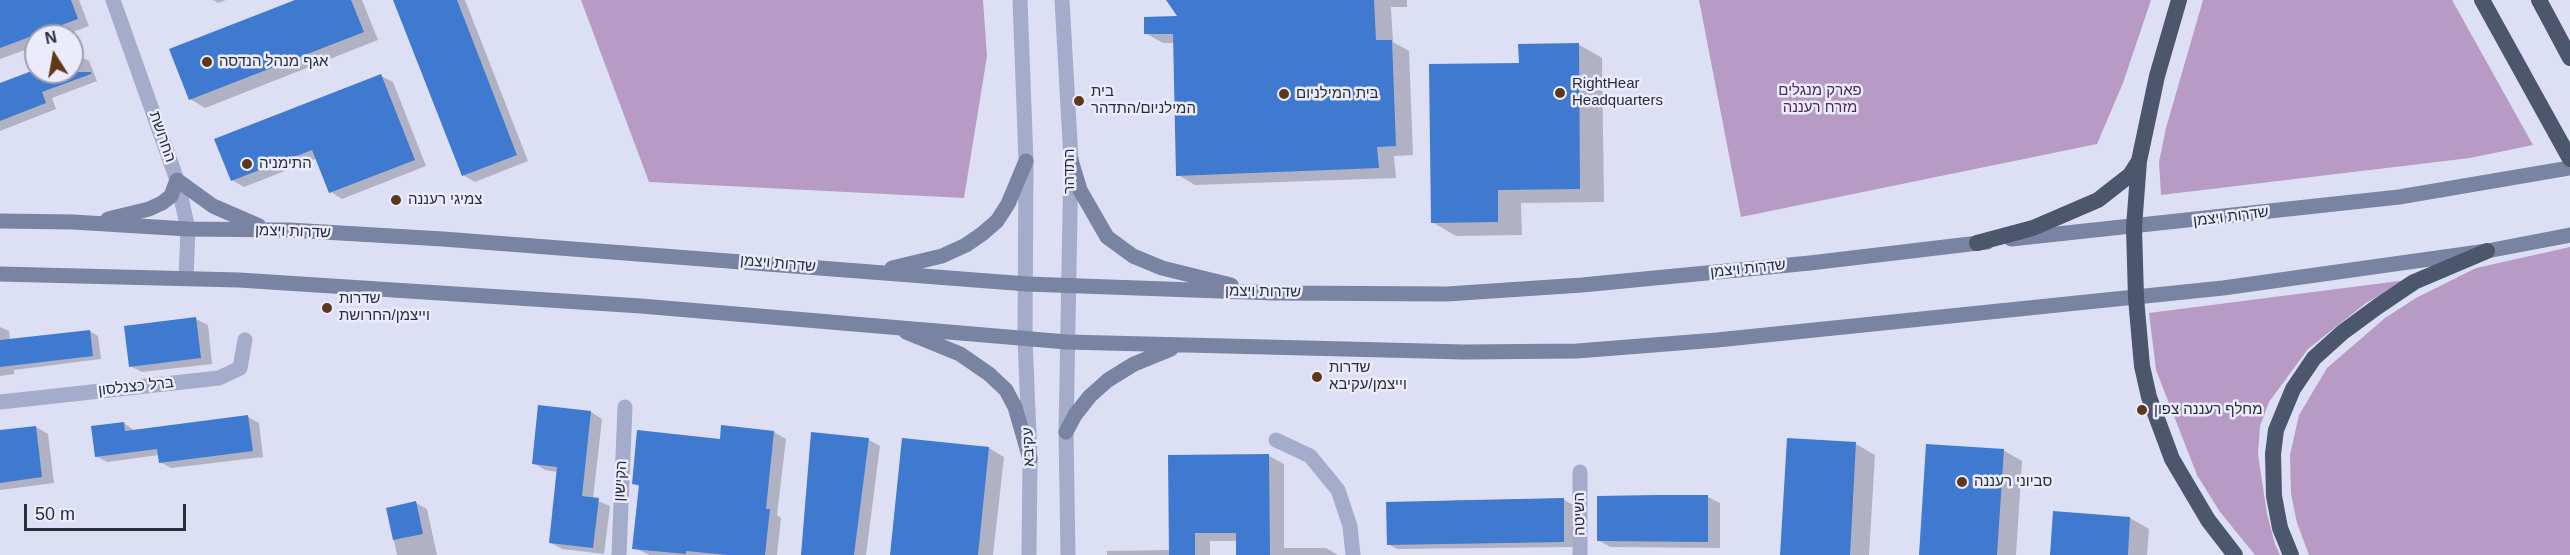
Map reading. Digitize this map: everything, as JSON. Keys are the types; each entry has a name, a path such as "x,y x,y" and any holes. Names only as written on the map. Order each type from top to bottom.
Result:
{"highway":[{"path":"2179,0 2157,76 2139,160 2134,227 2136,298 2142,366 2160,430 2184,482 2208,520 2235,555"},
{"path":"2481,0 2570,159"},
{"path":"2539,0 2570,58"},
{"path":"1977,243 2033,228 2098,200 2125,180 2139,160"},
{"path":"2291,555 2280,528 2274,496 2273,454 2276,430 2293,389 2314,358 2343,332 2377,307 2414,282 2487,251"}],"main road":[{"path":"1071,160 1080,190 1107,237 1133,256 1162,268 1275,293"},
{"path":"874,272 942,256 966,245 982,234 997,221 1008,204 1026,161"},
{"name":"שדרות ויצמן","path":"0,221 73,222 188,229 289,230 617,251 1027,284 1275,293 1447,294 1582,285 1810,263 2134,227 2387,198 2522,178 2570,168"},
{"path":"73,222 102,220 148,209 171,196 177,180 213,206 254,225 289,230"},
{"path":"0,274 186,278 641,306 1067,342 1464,352 1577,351 2136,298 2487,251 2570,235"},
{"path":"890,326 960,354 989,374 1006,390 1015,407 1030,459"},
{"path":"1066,432 1090,396 1108,380 1158,353 1185,345"}],"street":[{"name":"החרושת","path":"113,0 177,180 188,229 186,278"},
{"path":"1020,0 1026,161 1025,339"},
{"name":"התדהר","path":"1062,0 1071,160 1067,342"},
{"name":"עקיבא","path":"1025,339 1030,459 1029,555"},
{"name":"ברל כצנלסון","path":"0,402 219,378 240,368 245,340"},
{"path":"1067,342 1068,555"},
{"name":"הקישון","path":"619,555 625,407"},
{"path":"1276,440 1310,456 1338,490 1350,526 1353,555"},
{"name":"השיטה","path":"1580,472 1580,555"}],"green space":[{"path":"581,0 983,0 987,56 964,198 649,182"},
{"name":"פארק מנגלים מזרח רעננה","path":"1699,0 2151,0 2123,83 2097,144 1741,217"},
{"path":"2203,0 2452,0 2533,145 2470,158 2161,195 2159,162 2166,128"},
{"path":"2570,247 2570,555 2309,555 2297,523 2291,494 2290,455 2299,415 2327,368 2385,318 2416,298 2476,268"},
{"path":"2407,280 2366,303 2308,349 2269,402 2260,426 2258,454 2267,514 2280,555 2255,555 2220,512 2197,475 2156,370 2149,313"}],"building":[{"path":"0,0 71,0 78,19 65,24 24,24 24,39 0,48"},
{"path":"295,0 351,0 364,32 189,100 169,49"},
{"path":"393,0 457,0 517,155 462,176"},
{"name":"בית המילניום","path":"1166,0 1374,0 1376,40 1392,40 1396,146 1377,147 1379,168 1176,176 1173,34 1144,34 1144,17 1177,16"},
{"path":"1579,43 1580,189 1498,190 1498,222 1431,223 1429,64 1519,63 1518,44"},
{"path":"84,72 91,72 84,77"},
{"path":"24,74 24,84 64,84 42,92 46,103 0,121 0,83"},
{"path":"381,74 415,160 329,193 312,150 231,181 214,139"},
{"path":"196,317 201,358 129,367 124,326"},
{"path":"90,330 93,356 0,367 0,340"},
{"path":"538,405 591,411 582,496 599,498 593,548 549,543 557,467 532,464"},
{"path":"248,415 253,451 159,463 157,449 95,457 91,426 124,422 125,431"},
{"path":"721,425 774,431 766,509 770,509 765,555 728,555 686,551 686,554 632,549 639,485 632,484 637,430 720,439"},
{"path":"36,426 42,477 0,483 0,430"},
{"path":"811,432 869,438 854,555 801,555"},
{"path":"902,438 989,447 978,555 890,555"},
{"path":"1787,438 1856,442 1850,555 1780,555"},
{"name":"סביוני רעננה","path":"1926,444 2004,449 1997,555 1919,555"},
{"path":"1269,454 1270,555 1236,555 1236,533 1195,533 1195,555 1169,555 1168,455"},
{"path":"1708,495 1708,542 1597,541 1597,496"},
{"path":"1564,498 1564,542 1387,545 1386,502"},
{"path":"416,501 423,534 393,540 386,508"},
{"name":"סביוני רעננה","path":"2053,511 2130,517 2128,555 2050,555"}],"place":[{"name":"אגף מנהל הנדסה","path":"207,62"},
{"name":"RightHear Headquarters","path":"1560,93"},
{"name":"בית המילניום","path":"1284,94"},
{"name":"בית המילניום/התדהר","path":"1079,101"},
{"name":"התימניה","path":"247,164"},
{"name":"צמיגי רעננה","path":"396,200"},
{"name":"שדרות וייצמן/החרושת","path":"327,308"},
{"name":"שדרות וייצמן/עקיבא","path":"1317,377"},
{"name":"מחלף רעננה צפון","path":"2142,410"},
{"name":"סביוני רעננה","path":"1962,482"}]}
